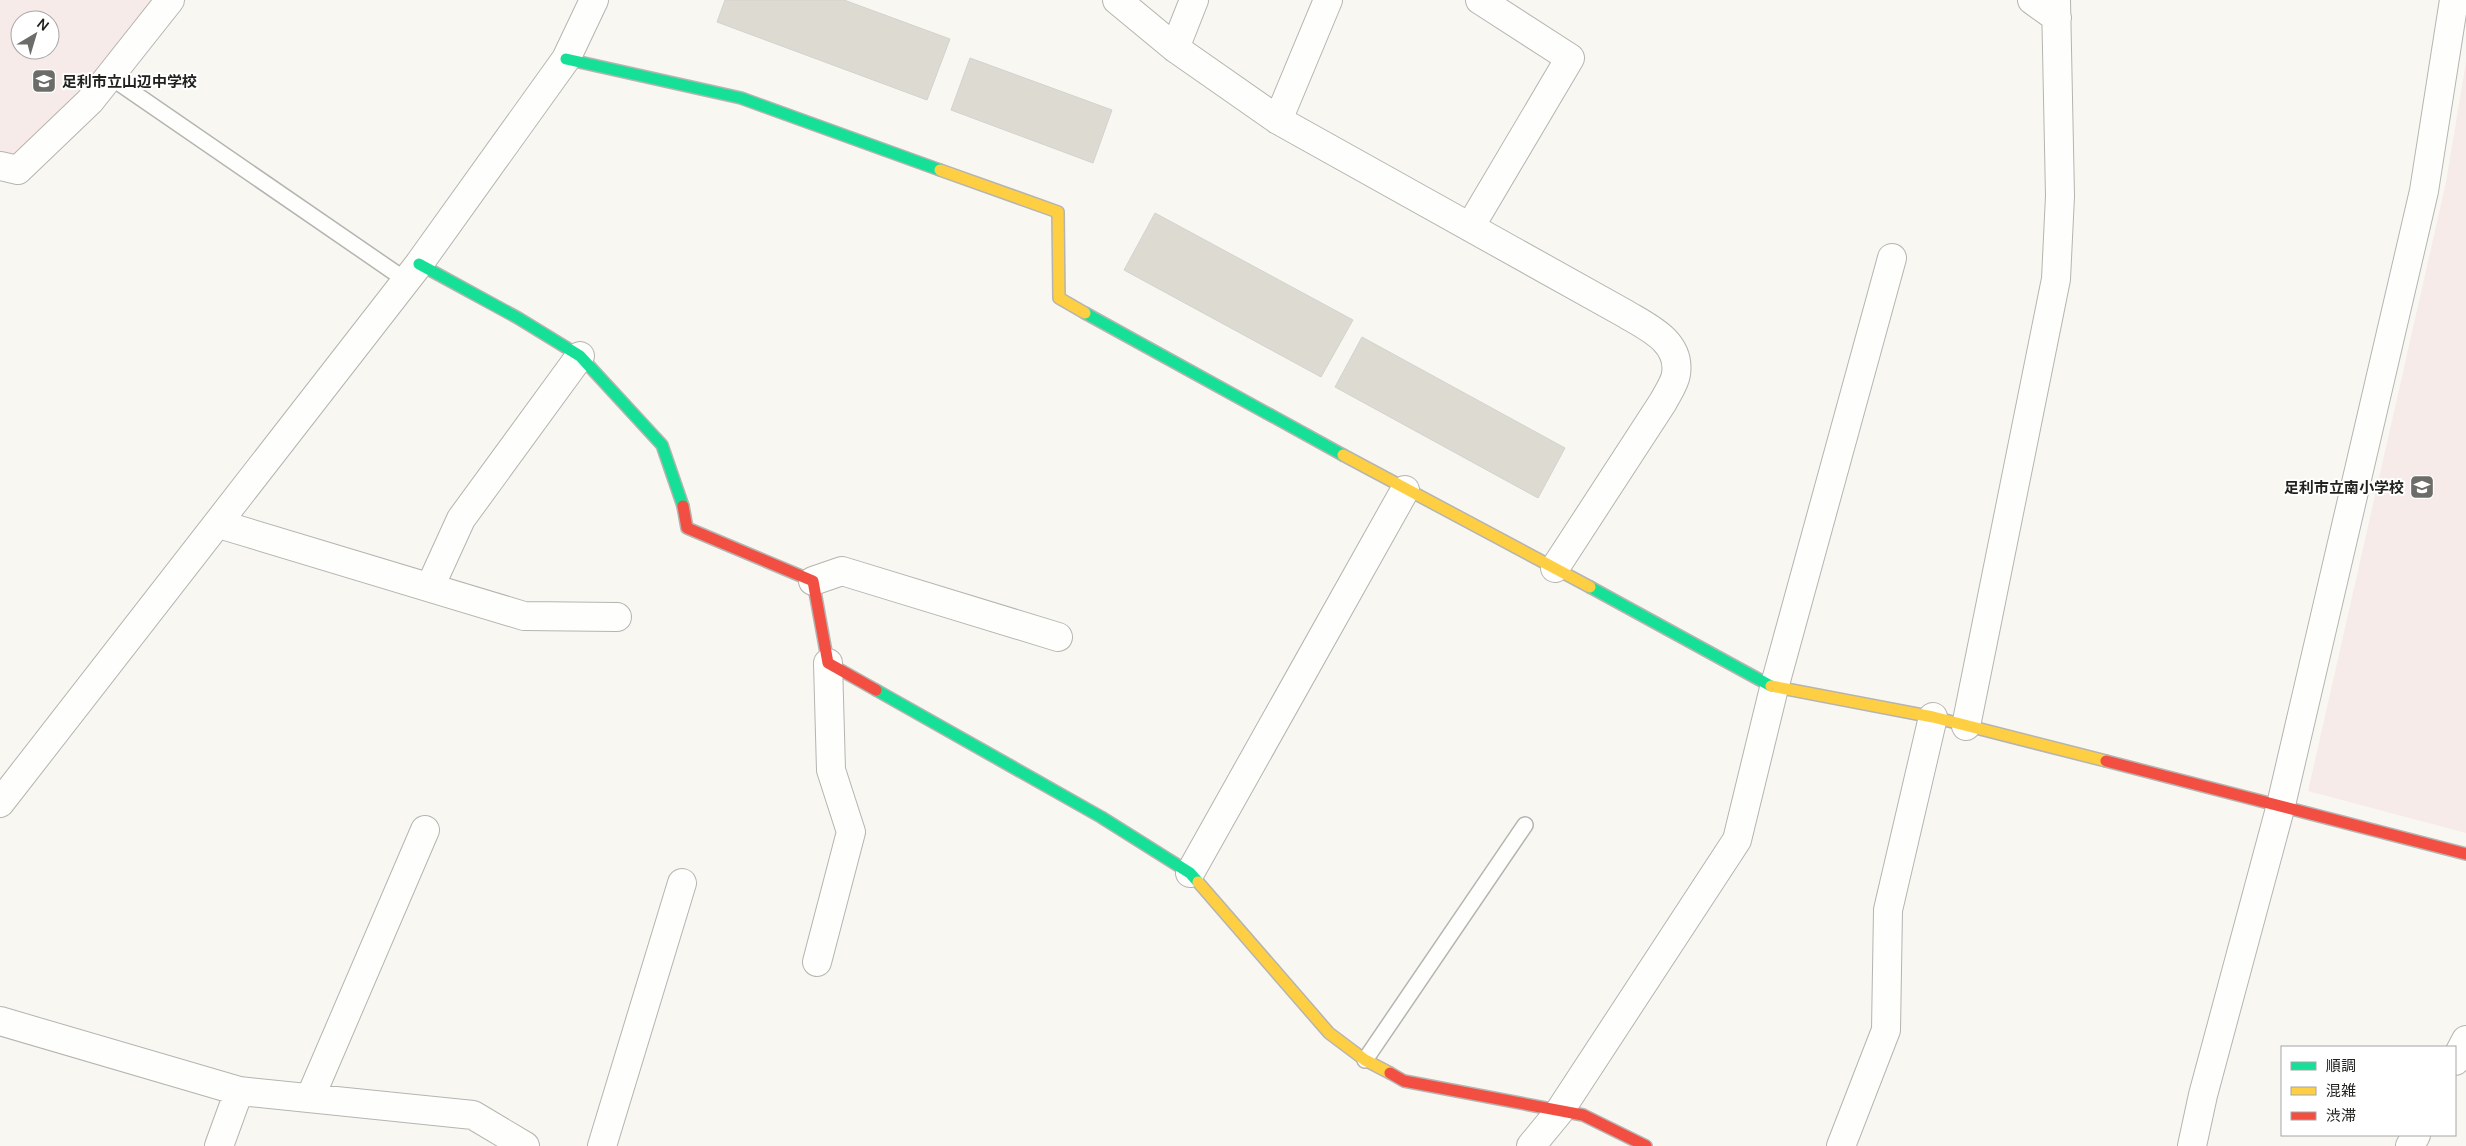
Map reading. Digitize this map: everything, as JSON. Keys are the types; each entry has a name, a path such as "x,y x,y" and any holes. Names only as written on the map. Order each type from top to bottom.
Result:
{"street":[{"path":"0,166 18,170 90,101 170,0"},
{"path":"0,803 413,272 566,59 594,0"},
{"path":"1117,0 1175,48 1278,120 1659,334 1670,346 1676,359 1676,375 1663,402 1555,568"},
{"path":"1175,48 1194,0"},
{"path":"1278,120 1328,0"},
{"path":"1470,227 1570,58 1480,0"},
{"path":"1966,726 2056,280 2060,196 2056,9 2032,0"},
{"path":"2192,1146 2203,1095 2281,805 2424,191 2454,0"},
{"path":"566,59 741,98 1058,212 1059,298 1405,490 1555,568 1774,688 1933,717 2466,854"},
{"path":"1531,1146 1560,1112 1737,840 1774,688 1892,258"},
{"path":"413,272 518,318 580,356 662,445 680,494 686,528 813,582 842,572 1058,636"},
{"path":"430,587 460,519 580,356"},
{"path":"1190,873 1405,490"},
{"path":"218,524 524,616 617,617"},
{"path":"813,582 828,663 831,770 851,832 817,962"},
{"path":"828,663 1101,817 1190,873 1329,1033 1365,1060 1404,1081 1583,1115 1646,1146"},
{"path":"1841,1146 1886,1030 1888,910 1933,717"},
{"path":"310,1098 426,830"},
{"path":"602,1146 682,883"},
{"path":"0,1020 239,1091 473,1115 525,1146"},
{"path":"219,1146 239,1091"}],"lane":[{"path":"109,76 413,272"},
{"path":"1365,1060 1525,825"}],"shaded area":[{"name":"足利市立山辺中学校","path":"0,0 152,0 64,111 15,158 0,154"},
{"name":"足利市立南小学校","path":"2466,62 2466,833 2308,791 2446,182"}],"building":[{"path":"725,0 844,0 950,39 927,100 717,22"},
{"path":"970,58 1112,110 1093,163 951,110"},
{"path":"1155,213 1353,320 1321,377 1124,270"},
{"path":"1362,337 1565,448 1538,498 1335,387"}],"traffic: fast":[{"path":"566,59 741,98 940,170"},
{"path":"419,264 518,318 580,356 662,445 683,506"},
{"path":"1085,313 1343,455"},
{"path":"1590,587 1771,686"},
{"path":"876,690 1101,817 1190,873 1198,882"}],"traffic: slow":[{"path":"940,170 1058,212 1059,298 1085,313"},
{"path":"1343,455 1590,587"},
{"path":"1771,686 1933,717 2106,761"},
{"path":"1198,882 1329,1033 1365,1060 1390,1073"}],"traffic: jam":[{"path":"683,506 687,528 813,581 828,663 876,690"},
{"path":"2106,761 2466,854"},
{"path":"1390,1073 1404,1081 1583,1115 1646,1146"}],"place":[{"name":"足利市立山辺中学校","path":"44,81"},
{"name":"足利市立南小学校","path":"2422,487"}]}
